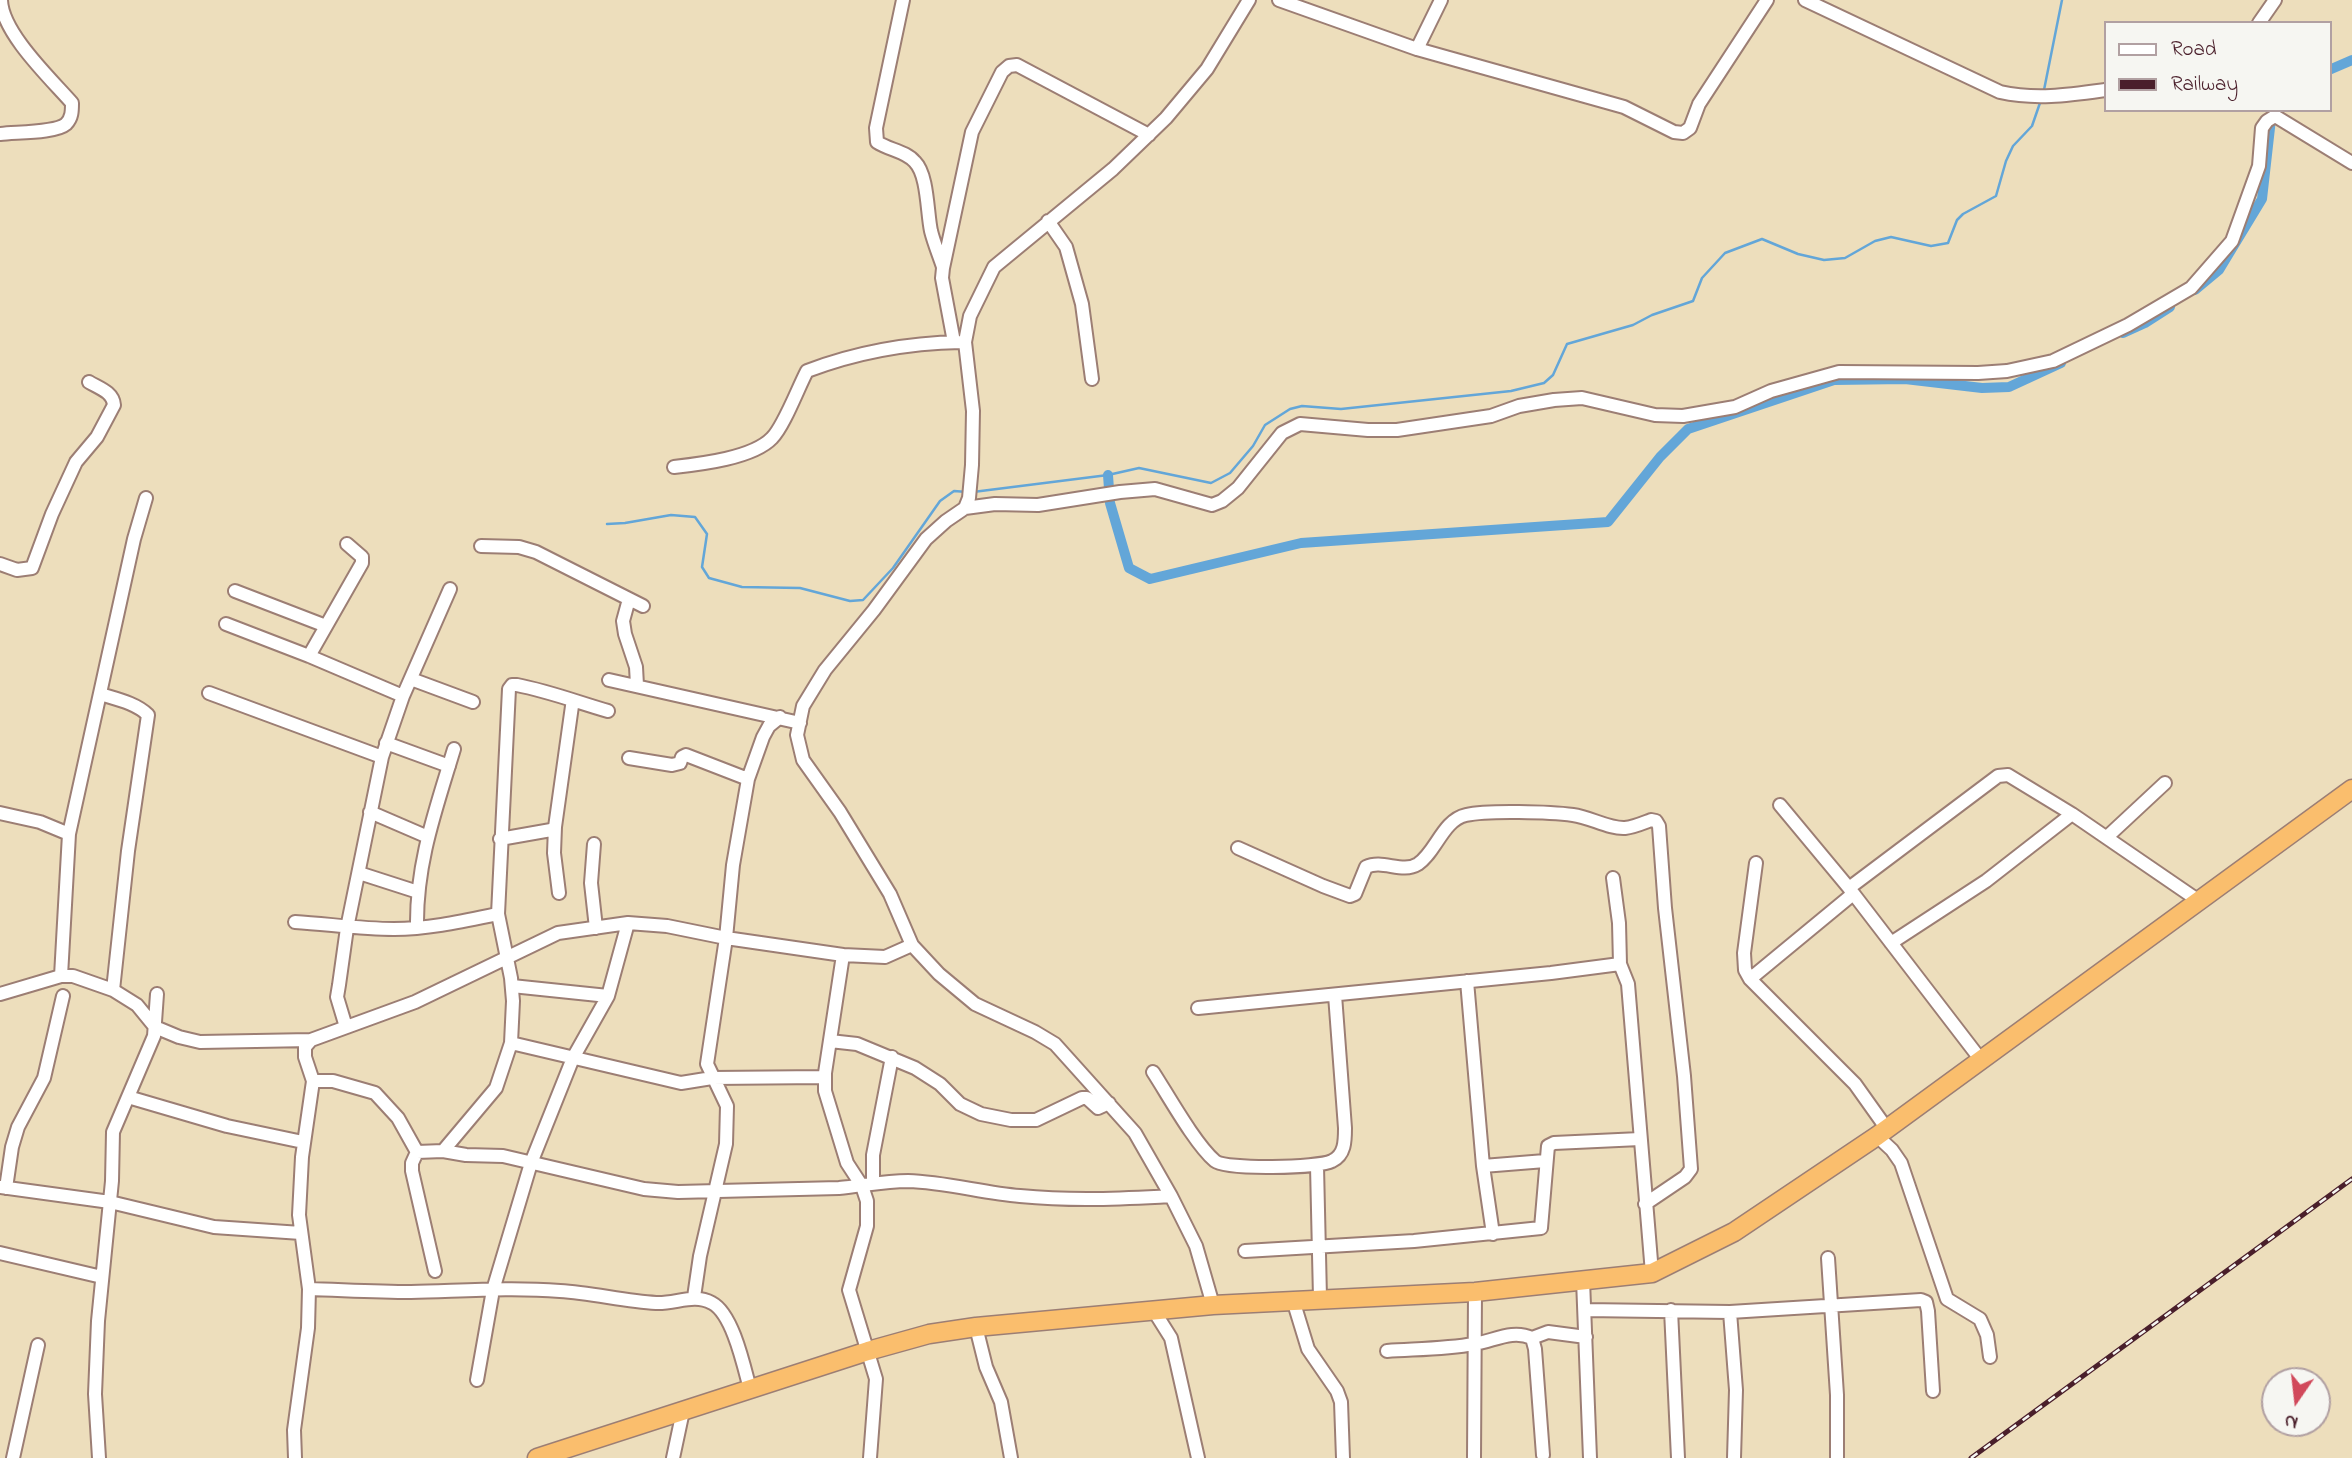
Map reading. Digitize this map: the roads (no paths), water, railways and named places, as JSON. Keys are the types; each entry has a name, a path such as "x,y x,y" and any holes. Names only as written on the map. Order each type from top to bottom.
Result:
{"highway":[{"path":"537,1458 868,1351 929,1334 976,1327 1213,1305 1475,1292 1653,1273 1734,1232 1882,1133 2352,789"}],"street":[{"path":"0,134 54,129 66,124 72,114 72,103 19,42 2,9 1,0"},
{"path":"903,0 876,128 877,142 888,149 905,154 916,163 922,176 932,232 943,268"},
{"path":"959,342 994,267 1113,169 1166,118 1207,69 1249,0"},
{"path":"1279,0 1417,48 1624,107 1674,132 1684,133 1690,128 1699,103 1767,0"},
{"path":"1417,48 1441,0"},
{"path":"1805,0 2000,92 2022,97 2057,97 2104,90"},
{"path":"2260,21 2275,0"},
{"path":"1149,135 1017,65 1009,66 1002,72 972,132 942,278 973,411 967,503 926,540 825,670 803,706 797,735 803,760 840,811 890,894 912,945 939,974 975,1004 1055,1044 1135,1133 1196,1246 1213,1305"},
{"path":"2261,112 2352,163"},
{"path":"967,503 1038,505 1155,489 1212,505 1223,501 1238,488 1282,433 1300,424 1397,430 1491,416 1530,404 1582,398 1655,415 1684,415 1735,407 1770,391 1839,372 1978,373 2007,371 2053,361 2127,325 2191,288 2232,242 2259,166 2262,128 2271,119"},
{"path":"1048,221 1066,247 1082,304 1092,379"},
{"path":"674,467 714,462 756,448 772,438 807,371 844,356 927,343 959,342"},
{"path":"0,564 17,570 32,568 52,514 76,462 97,437 114,405 110,394 89,382"},
{"path":"61,976 69,834 134,539 146,498"},
{"path":"310,656 362,563 362,557 346,544"},
{"path":"481,546 519,547 536,552 643,606"},
{"path":"346,1027 337,997 347,928 382,757 403,696 450,589"},
{"path":"235,591 326,626"},
{"path":"629,599 623,621 636,667 637,685"},
{"path":"226,624 403,696"},
{"path":"411,678 473,702"},
{"path":"609,680 800,723"},
{"path":"443,1151 496,1088 512,1043 512,986 498,914 510,686 551,691 575,702 608,711"},
{"path":"209,693 382,757"},
{"path":"100,694 132,704 148,715 128,851 113,990"},
{"path":"559,893 554,853 555,827 572,706 575,702"},
{"path":"694,1297 700,1256 726,1144 727,1106 707,1064 726,938 733,865 748,779 763,737 769,726 780,718"},
{"path":"386,743 449,766"},
{"path":"417,927 421,864 454,749"},
{"path":"629,758 672,765 680,763 686,755 748,779"},
{"path":"1750,979 1851,891 1998,776 2008,775 2017,779 2199,901"},
{"path":"2107,837 2165,783"},
{"path":"1780,804 1851,891 1981,1060"},
{"path":"370,812 428,837"},
{"path":"0,813 48,824 69,834"},
{"path":"1891,943 1986,881 2072,814"},
{"path":"1238,848 1323,887 1350,896 1355,894 1366,867 1381,863 1408,868 1416,866 1426,858 1444,833 1464,815 1574,815 1623,828 1656,821 1659,826 1691,1169 1685,1177 1645,1204"},
{"path":"500,839 555,827"},
{"path":"594,844 591,883 596,928"},
{"path":"1756,863 1744,953 1745,970 1750,979 1855,1084 1901,1163 1947,1299 1980,1319 1987,1335 1990,1357"},
{"path":"359,873 418,892"},
{"path":"1613,878 1619,923 1620,964 1628,984 1653,1273"},
{"path":"295,922 347,928 417,927 498,914"},
{"path":"0,993 61,976 73,976 113,990 136,1005 155,1027 180,1037 200,1042 312,1040 415,1002 558,933 628,923 667,926 726,938 843,955 884,957 912,945"},
{"path":"477,1380 493,1290 531,1163 573,1058 608,996 628,923"},
{"path":"843,955 825,1091 847,1163 867,1184"},
{"path":"1198,1008 1550,974 1620,964"},
{"path":"1467,981 1483,1166 1493,1234"},
{"path":"512,986 608,996"},
{"path":"99,1458 95,1394 97,1321 110,1202 113,1132 154,1036 157,994"},
{"path":"1153,1072 1199,1141 1218,1163 1238,1167 1317,1166 1334,1161 1345,1145 1335,995"},
{"path":"63,996 44,1078 18,1128 3,1187 110,1202 214,1227 301,1233"},
{"path":"295,1458 294,1430 309,1328 309,1289 299,1215 303,1142 313,1081 305,1057 305,1047 312,1040"},
{"path":"830,1041 857,1044 915,1068 940,1084 960,1104 981,1114 1011,1120 1035,1120 1082,1098 1087,1098 1098,1108 1109,1103"},
{"path":"512,1043 681,1083 712,1078 825,1077"},
{"path":"870,1458 876,1379 849,1290 867,1226 867,1184 892,1057"},
{"path":"313,1081 333,1081 374,1093 398,1118 417,1152"},
{"path":"128,1097 228,1126 303,1142"},
{"path":"1245,1251 1317,1248 1541,1228 1548,1146 1555,1143 1640,1139"},
{"path":"417,1152 443,1151 503,1156 644,1189 716,1192 839,1188 911,1181 1019,1196 1088,1200 1171,1196"},
{"path":"417,1152 412,1171 435,1271"},
{"path":"1483,1166 1545,1161"},
{"path":"1317,1166 1320,1298"},
{"path":"0,1253 102,1277"},
{"path":"1828,1258 1837,1395 1837,1458"},
{"path":"1583,1280 1590,1458"},
{"path":"309,1289 411,1292 559,1291 656,1303 673,1303 694,1297 714,1303 724,1314 750,1389"},
{"path":"1474,1458 1475,1292"},
{"path":"1293,1300 1308,1349 1337,1391 1341,1402 1343,1458"},
{"path":"1585,1310 1730,1312 1910,1300 1926,1302 1931,1338 1933,1391"},
{"path":"1671,1310 1678,1458"},
{"path":"1154,1311 1171,1338 1198,1458"},
{"path":"1730,1312 1736,1390 1734,1458"},
{"path":"976,1327 986,1367 1001,1402 1011,1458"},
{"path":"1387,1351 1474,1344 1507,1335 1524,1334 1532,1338 1549,1332 1586,1337"},
{"path":"1532,1338 1544,1455"},
{"path":"13,1458 38,1345"},
{"path":"673,1458 683,1411"}],"waterway":[{"path":"2044,90 2062,0"},
{"path":"2331,69 2352,60"},
{"path":"973,492 1108,475 1139,468 1211,483 1230,473 1253,446 1265,425 1290,409 1302,406 1341,409 1511,391 1544,383 1553,375 1567,344 1633,325 1652,315 1693,301 1702,278 1725,253 1762,239 1798,254 1824,260 1845,258 1875,241 1891,237 1931,246 1948,243 1957,220 1963,214 1996,196 2013,146 2032,126 2041,100"},
{"path":"2195,290 2219,270 2262,199 2272,112"},
{"path":"2123,333 2170,307"},
{"path":"1108,475 1110,503 1129,568 1150,579 1301,543 1608,522 1660,457 1688,429 1834,380 1905,379 1982,388 2009,387 2061,363"},
{"path":"607,524 671,515 695,517 707,534 702,567 709,578 742,587 800,588 850,601 863,600 893,568 940,501 954,491 967,492"}],"railway":[{"path":"1971,1458 2352,1179"}]}
